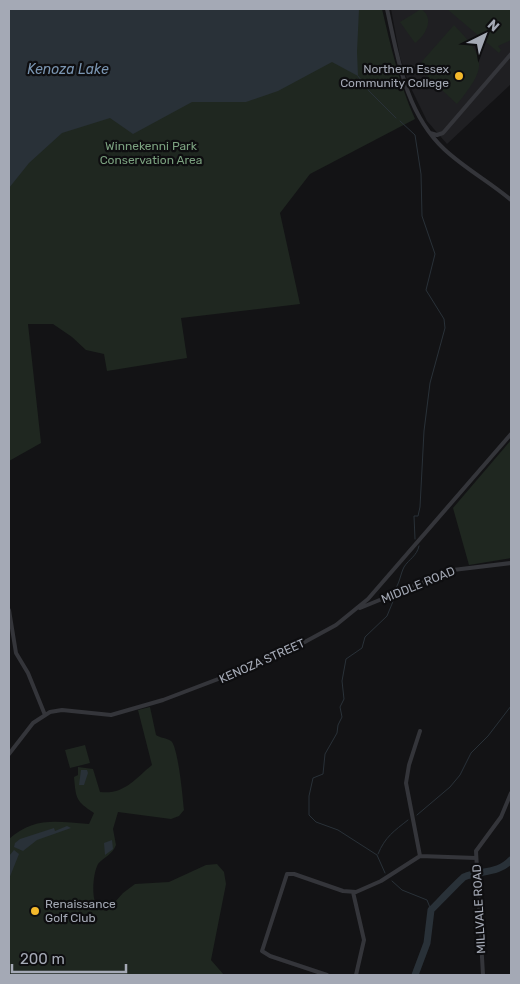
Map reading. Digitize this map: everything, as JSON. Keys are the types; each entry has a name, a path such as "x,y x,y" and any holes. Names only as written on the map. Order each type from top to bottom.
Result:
{"street":[{"path":"387,9 405,86 417,113 430,132 449,153 511,200"},
{"path":"430,132 438,135 443,133 511,54"},
{"name":"KENOZA STREET","path":"45,714 62,710 111,714 163,700 288,652 336,625 356,610 511,434"},
{"name":"MIDDLE ROAD","path":"356,610 453,570 511,563"},
{"path":"9,610 16,653 28,673 45,714 30,726 9,754"},
{"path":"420,731 409,765 406,783 420,856"},
{"name":"MILLVALE ROAD","path":"483,975 477,848 501,817 511,793"},
{"path":"327,975 270,956 262,951 262,946 287,874 294,874 343,891 353,892 381,881 420,856 476,858"},
{"path":"353,892 364,940 356,975"}],"shaded area":[{"name":"Northern Essex Community College","path":"391,9 511,9 511,84 447,144 427,121 408,82 400,57"}],"green space":[{"name":"Winnekenni Park Conservation Area","path":"9,9 382,9 400,78 415,119 310,174 280,213 300,304 181,318 187,358 107,371 104,354 86,350 72,337 53,324 28,324 41,443 9,461"},
{"path":"421,9 428,17 428,22 423,36 415,43 400,22"},
{"path":"447,9 511,9 511,40 498,46 501,50 499,53"},
{"path":"454,25 473,46 479,63 474,81 457,104 417,67"},
{"path":"511,440 511,558 469,565 453,508"},
{"name":"Renaissance Golf Club","path":"150,707 156,735 171,741 174,745 180,773 184,810 179,816 171,819 118,812 113,829 116,845 110,854 98,864 95,873 93,892 95,902 101,910 107,911 123,893 135,884 169,882 206,865 217,864 224,872 226,884 211,960 224,975 9,975 9,839 28,827 47,822 89,824 94,813 80,802 75,790 74,777 78,775 78,767 93,769 100,792 116,791 129,785 152,765 138,710"},
{"path":"85,745 90,763 70,768 65,750"}],"water":[{"name":"Kenoza Lake","path":"9,9 359,9 358,76 332,62 278,91 246,102 192,102 133,134 110,118 62,133 29,163 9,188"},
{"path":"81,770 87,770 88,773 84,785 79,785"},
{"path":"67,826 71,828 37,840 23,851 14,847 15,843 20,839 54,828 55,831"},
{"path":"112,840 113,849 105,855 104,843"},
{"path":"14,850 19,854 9,879 9,856"}],"waterway":[{"path":"358,76 369,91 396,118"},
{"path":"400,121 415,135 421,174 422,216 435,254 426,290 444,319 445,328 430,383 424,431 420,507 418,516 414,516 415,539"},
{"path":"394,591 404,567 415,555 419,546"},
{"path":"385,873 377,855 338,830 316,822 309,815 309,796 313,778 323,774 325,754 337,733 342,717 340,707 344,699 342,681 346,659 362,648 365,637 387,616 394,599"},
{"path":"417,815 450,787 460,775 471,753 488,736 511,706"},
{"path":"378,854 394,831 408,820"},
{"path":"415,975 427,943 431,910 464,877 501,868 511,860"},
{"path":"392,881 402,890 427,900 431,910"}],"place":[{"name":"Northern Essex Community College","path":"459,76"},
{"name":"Renaissance Golf Club","path":"35,911"}]}
